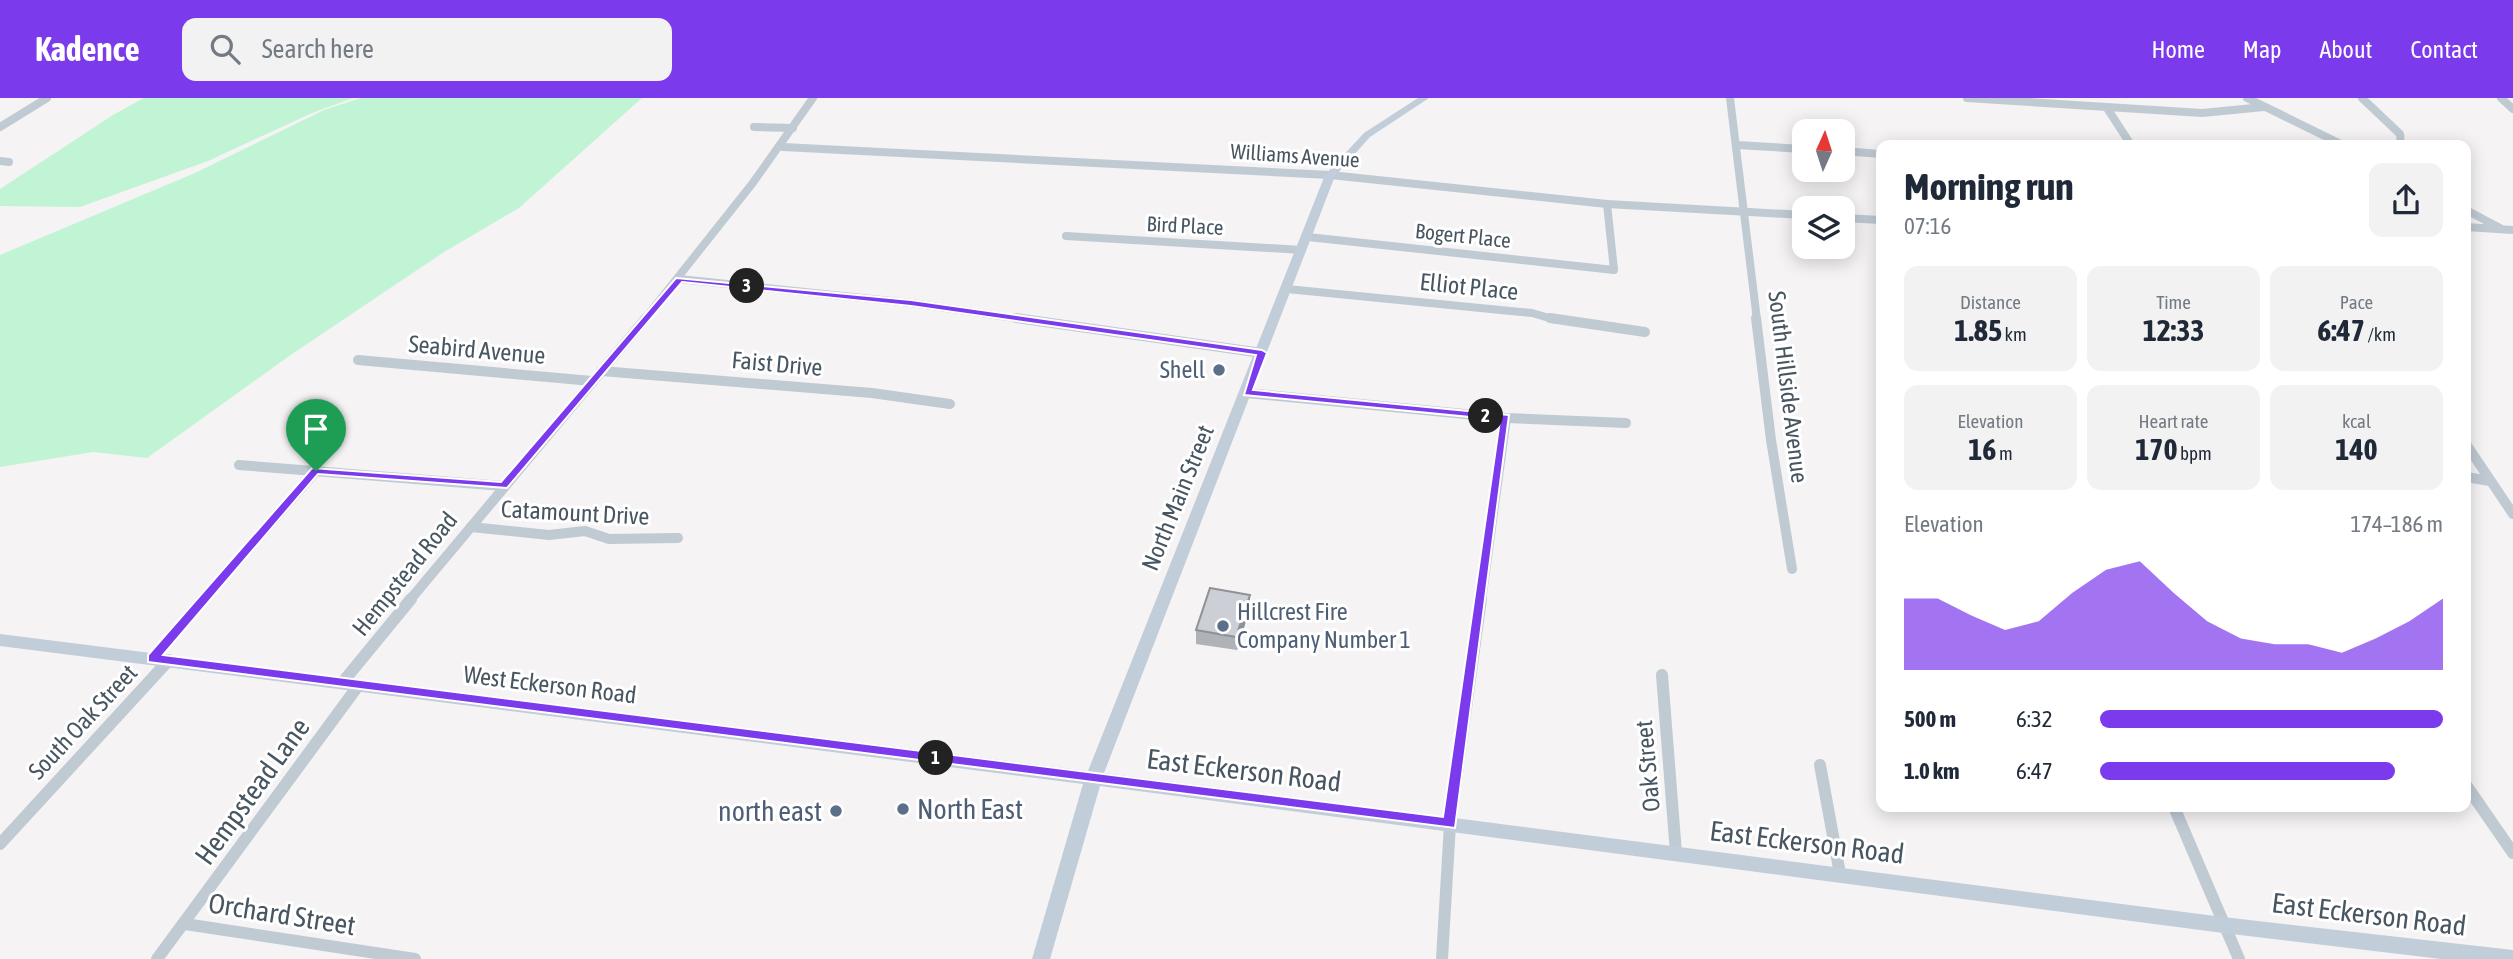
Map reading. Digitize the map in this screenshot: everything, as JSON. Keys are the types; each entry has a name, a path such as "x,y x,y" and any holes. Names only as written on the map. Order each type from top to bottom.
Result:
{"street":[{"path":"0,127 47,98"},
{"name":"Hempstead Road","path":"350,685 503,486 679,279 783,147 813,98"},
{"name":"North Main Street","path":"1041,959 1093,780 1247,393 1330,175 1367,135 1424,98"},
{"name":"South Hillside Avenue","path":"1730,98 1771,440 1792,569"},
{"path":"1967,98 2202,113 2264,107"},
{"path":"2247,98 2333,140"},
{"path":"2362,98 2400,134 2402,140"},
{"path":"2501,98 2513,108"},
{"path":"2107,108 2128,140"},
{"path":"754,127 793,128"},
{"path":"1737,145 1792,148"},
{"name":"Williams Avenue","path":"783,147 1330,175 1607,204 1792,214"},
{"path":"1855,152 1876,154"},
{"name":"Bogert Place","path":"1308,237 1614,270 1607,204"},
{"path":"2471,213 2503,229"},
{"path":"1855,219 1876,221"},
{"path":"2471,228 2513,230"},
{"name":"Bird Place","path":"1066,236 1302,250"},
{"path":"679,279 911,303 1262,353"},
{"name":"Elliot Place","path":"1287,289 1532,313 1565,321 1645,331"},
{"name":"Seabird Avenue","path":"358,360 592,381"},
{"name":"Faist Drive","path":"601,371 872,393 950,404"},
{"path":"1247,393 1506,418 1626,423"},
{"path":"1442,959 1450,824 1506,418"},
{"path":"2471,452 2513,514"},
{"path":"239,465 503,486"},
{"name":"South Oak Street","path":"0,844 161,659 316,471"},
{"path":"2471,478 2490,481"},
{"name":"Catamount Drive","path":"471,527 549,535 585,531 609,539 678,538"},
{"name":"West Eckerson Road","path":"0,640 825,743 1093,780"},
{"name":"Oak Street","path":"1662,675 1676,853"},
{"name":"Hempstead Lane","path":"185,924 350,685"},
{"path":"1820,765 1840,874"},
{"name":"East Eckerson Road","path":"1093,780 2470,956 2513,958"},
{"path":"2471,792 2513,853"},
{"path":"2176,812 2239,959"},
{"name":"Orchard Street","path":"157,959 185,924 415,959"}],"green space":[{"path":"144,98 353,98 312,113 208,161 80,207 0,206 0,189 113,115"},
{"path":"361,98 642,98 519,208 444,252 292,354 147,458 93,452 0,467 0,255 195,173 324,110"}],"building":[{"name":"Hillcrest Fire Company Number 1","path":"1210,588 1250,595 1236,637 1196,630"}],"place":[{"name":"Shell","path":"1219,370"},
{"name":"Hillcrest Fire Company Number 1","path":"1223,626"},
{"name":"North East","path":"903,809"},
{"name":"north east","path":"836,811"}],"route":[{"path":"679,279 911,303 1262,353 1247,393 1506,418 1450,824 153,658 316,471 503,486 679,279"}]}
